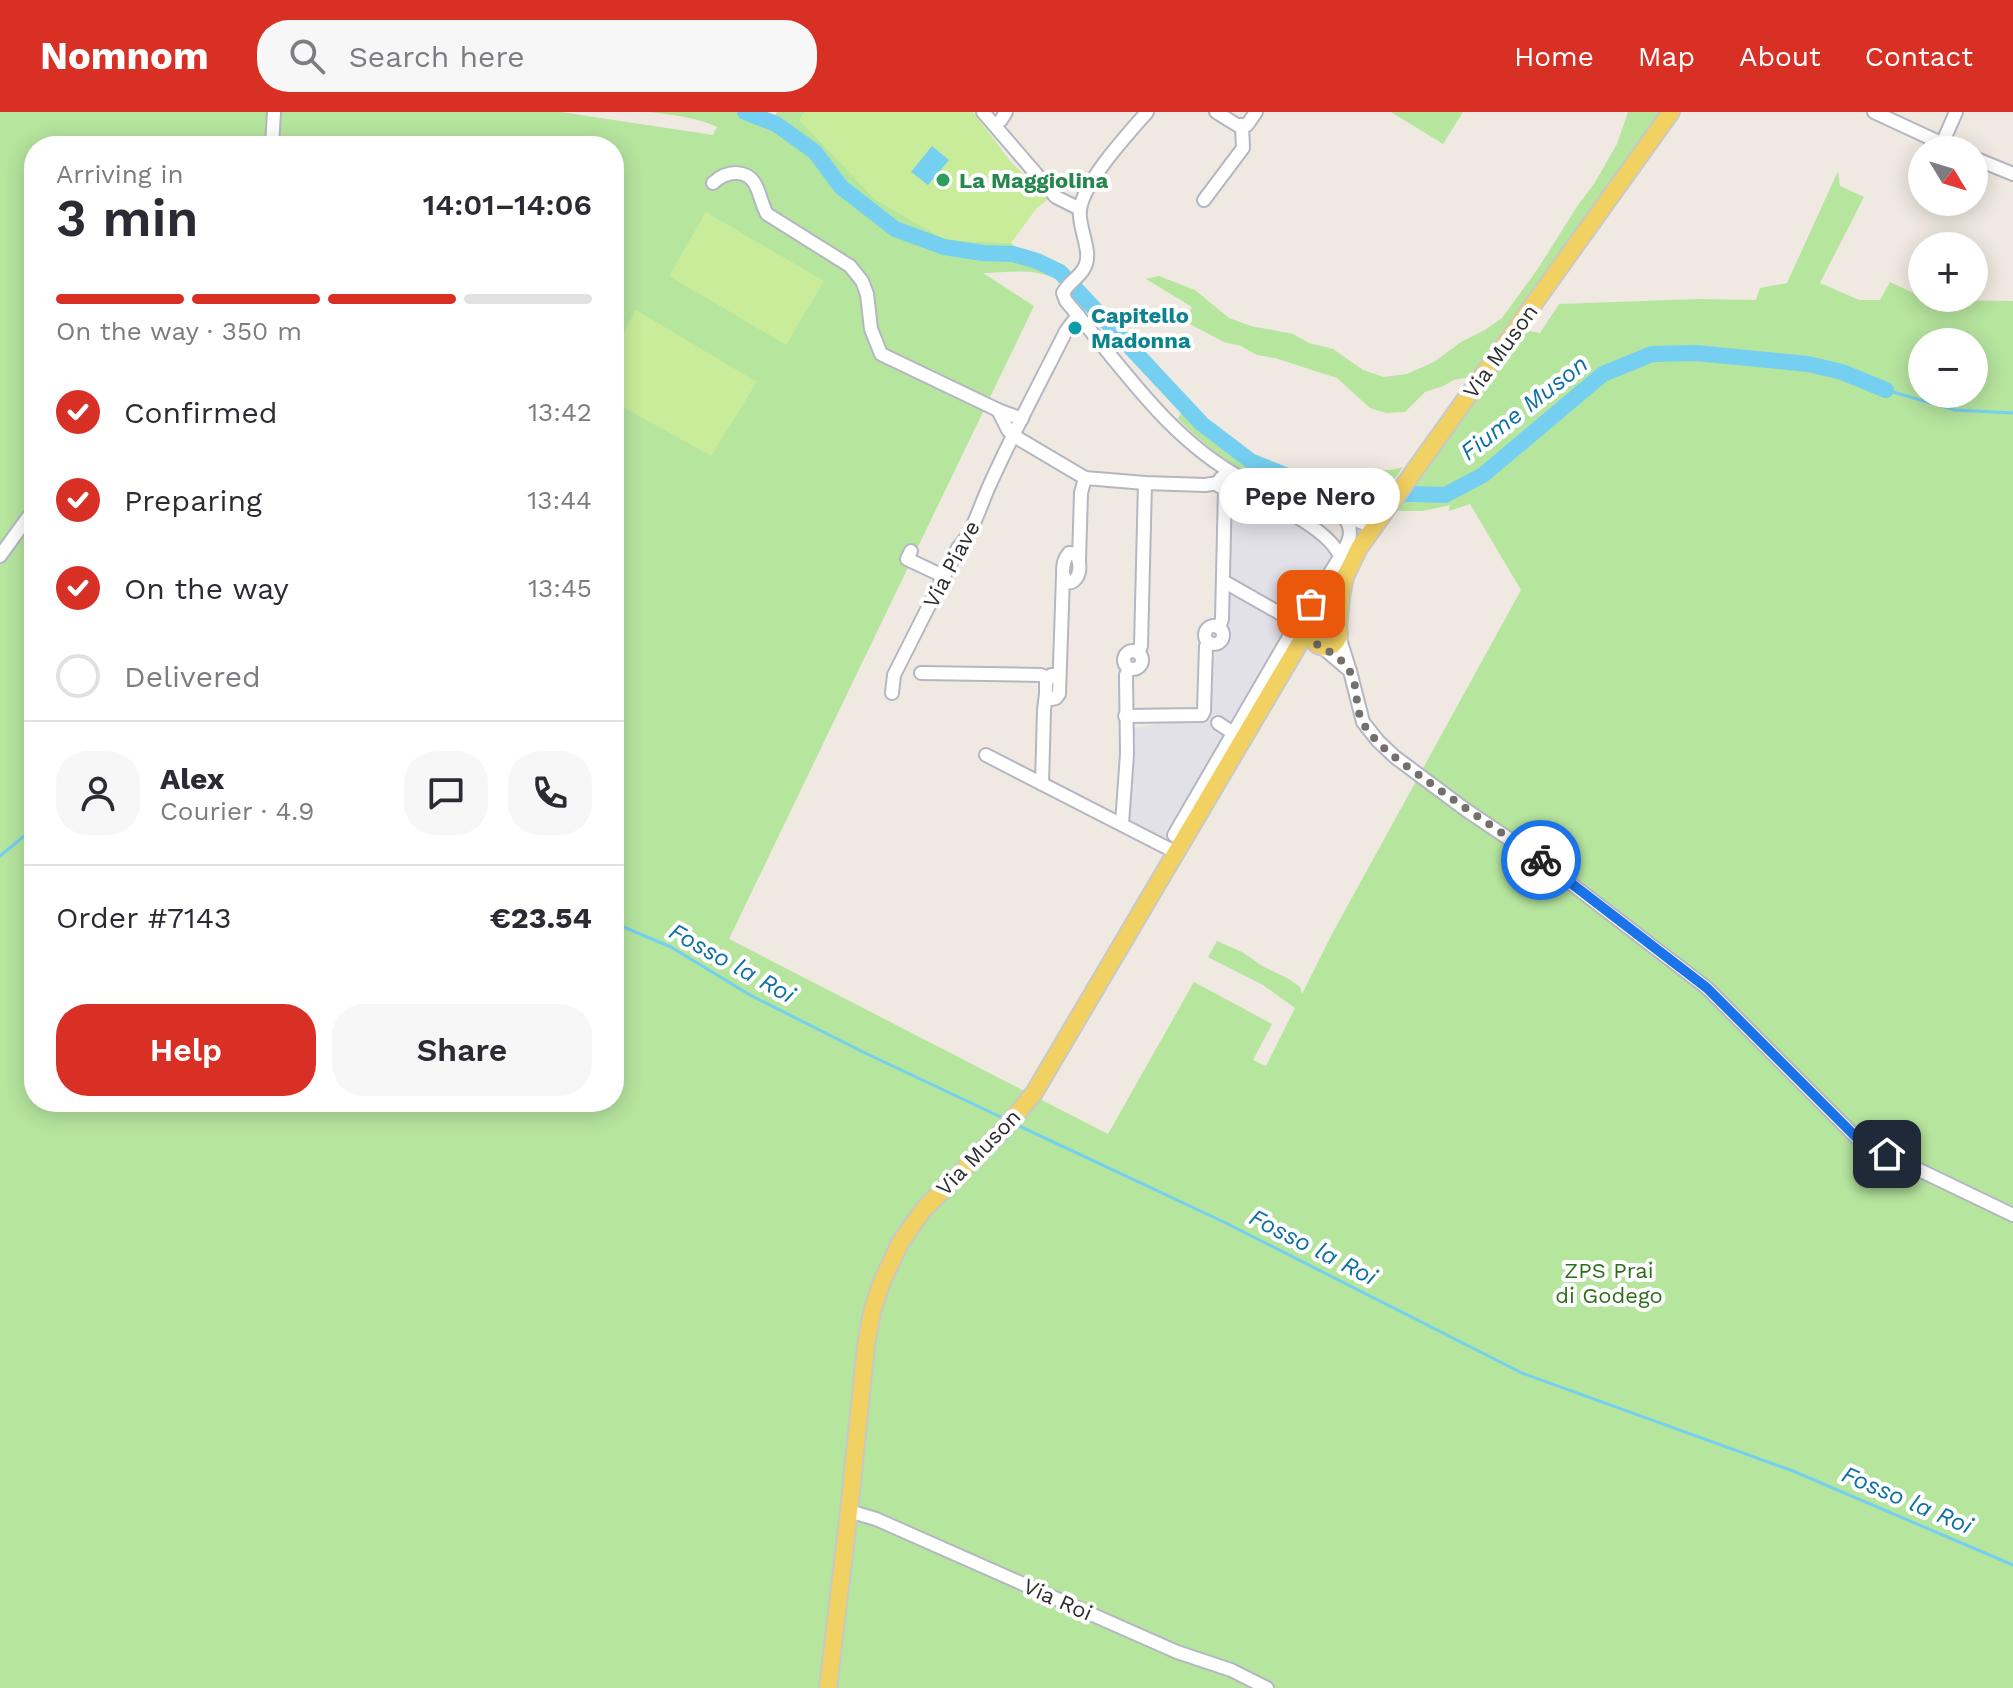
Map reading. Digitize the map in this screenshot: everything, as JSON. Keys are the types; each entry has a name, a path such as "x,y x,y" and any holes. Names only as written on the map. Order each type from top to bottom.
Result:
{"main road":[{"name":"Via Muson","path":"828,1688 866,1345 881,1284 900,1243 923,1210 1010,1123 1034,1093 1177,853 1194,813 1238,736 1302,639 1325,628 1359,548 1671,112"},
{"name":"Via Muson","path":"1285,669 1293,662 1334,644 1325,628"}],"street":[{"path":"273,136 274,112"},
{"path":"983,112 1056,197 1080,209"},
{"path":"995,125 1006,112"},
{"path":"1147,112 1106,161 1088,189 1080,209 1087,260 1084,269 1063,293 1066,301 1144,395 1198,449 1224,468 1264,489 1346,519 1351,535 1318,594 1318,605 1325,628 1350,671 1363,722 1395,757 1539,859 1707,988 1861,1142 2013,1215"},
{"path":"1216,112 1242,126 1247,125 1256,112"},
{"path":"1874,112 1925,136"},
{"path":"1946,136 1956,112"},
{"path":"1204,200 1243,148 1242,126"},
{"path":"1988,164 2013,174"},
{"path":"713,183 730,173 738,172 748,177 755,184 767,214 850,266 862,281 867,294 871,329 881,354 1022,419"},
{"name":"Via Piave","path":"892,693 894,675 958,548 969,537 989,484 1066,331 1078,315"},
{"path":"997,409 1014,436 1085,478 1224,486 1257,495 1319,531 1333,542 1340,557"},
{"path":"1042,784 1047,701 1059,694 1055,675 1066,583 1075,582 1079,576 1077,553 1085,478"},
{"path":"1122,824 1127,754 1126,675 1129,668 1125,663 1127,654 1138,653 1141,646 1145,483"},
{"path":"1212,719 1206,646 1216,644 1223,636 1219,628 1222,619 1224,486"},
{"path":"1346,519 1374,527"},
{"path":"0,556 24,523"},
{"path":"911,551 907,559 943,576"},
{"path":"1125,716 1199,716 1212,719 1238,736 1293,630 1293,623 1223,581"},
{"path":"1322,648 1350,671"},
{"path":"921,673 1055,675"},
{"path":"986,755 1177,853"},
{"path":"1174,835 1194,813"},
{"name":"Via Roi","path":"849,1511 876,1519 1177,1652 1231,1670 1267,1688"}],"shaded area":[{"path":"1245,492 1321,536 1335,561 1170,844 1120,825 1133,729 1206,714 1215,654 1227,647 1230,504 1234,495"}],"green space":[{"name":"ZPS Prai di Godego","path":"0,112 561,112 713,135 717,127 709,124 682,116 646,112 736,112 770,126 777,112 805,112 800,119 875,199 946,240 1011,243 1028,258 1058,265 1068,272 1057,280 1030,272 983,273 1034,306 729,939 1108,1134 1194,982 1272,1024 1253,1060 1266,1066 1295,1008 1263,985 1208,957 1217,941 1289,979 1300,987 1302,994 1521,590 1470,504 1449,511 1450,505 1423,511 1391,511 1524,330 1540,333 1559,304 1756,300 1760,288 1787,283 1838,171 1840,186 1864,197 1820,283 1859,300 1880,300 1890,282 1908,291 1908,312 1988,312 1988,301 2013,301 2013,1688 0,1688"},
{"name":"La Maggiolina","path":"805,112 973,112 1011,162 1048,199 1036,209 1011,243 947,241 875,199 799,120"},
{"path":"1391,112 1463,112 1443,144"},
{"path":"1628,112 1660,112 1470,377 1425,392 1405,412 1386,413 1370,408 1337,378 1224,342 1184,321 1192,307 1146,279 1159,276 1195,290 1229,318 1251,326 1293,334 1309,343 1333,349 1363,370 1384,377 1407,374 1434,362 1502,318 1594,184 1617,144"},
{"path":"706,212 824,281 786,345 669,276"},
{"path":"636,310 757,382 711,456 624,408 624,331"},
{"path":"1185,405 1209,435 1300,473 1403,467 1373,509 1302,494 1250,475 1220,456 1178,419"}],"water":[{"path":"932,146 949,160 928,185 911,172"}],"waterway":[{"name":"Fiume Muson","path":"745,112 776,124 815,152 841,187 895,229 944,247 1013,254 1060,272 1202,424 1252,462 1295,479 1350,492 1445,495 1483,475 1603,374 1652,354 1696,353 1808,364 1842,372 1886,390"},
{"path":"1886,390 1955,410 2013,413"},
{"name":"Fosso la Roi","path":"0,856 24,836"},
{"name":"Fosso la Roi","path":"624,927 671,947 750,995 863,1052 1005,1119"},
{"name":"Fosso la Roi","path":"1015,1124 1226,1223 1522,1373 1793,1471 2013,1565"}],"way so far":[{"path":"1311,604 1308,620 1312,639 1350,671 1363,722 1378,741 1466,810 1541,860"}],"place":[{"name":"La Maggiolina","path":"943,180"},
{"name":"Capitello Madonna","path":"1075,328"},
{"name":"Pepe Nero","path":"1311,604"}],"route":[{"path":"1541,860 1707,988 1861,1142 1887,1154"}]}
